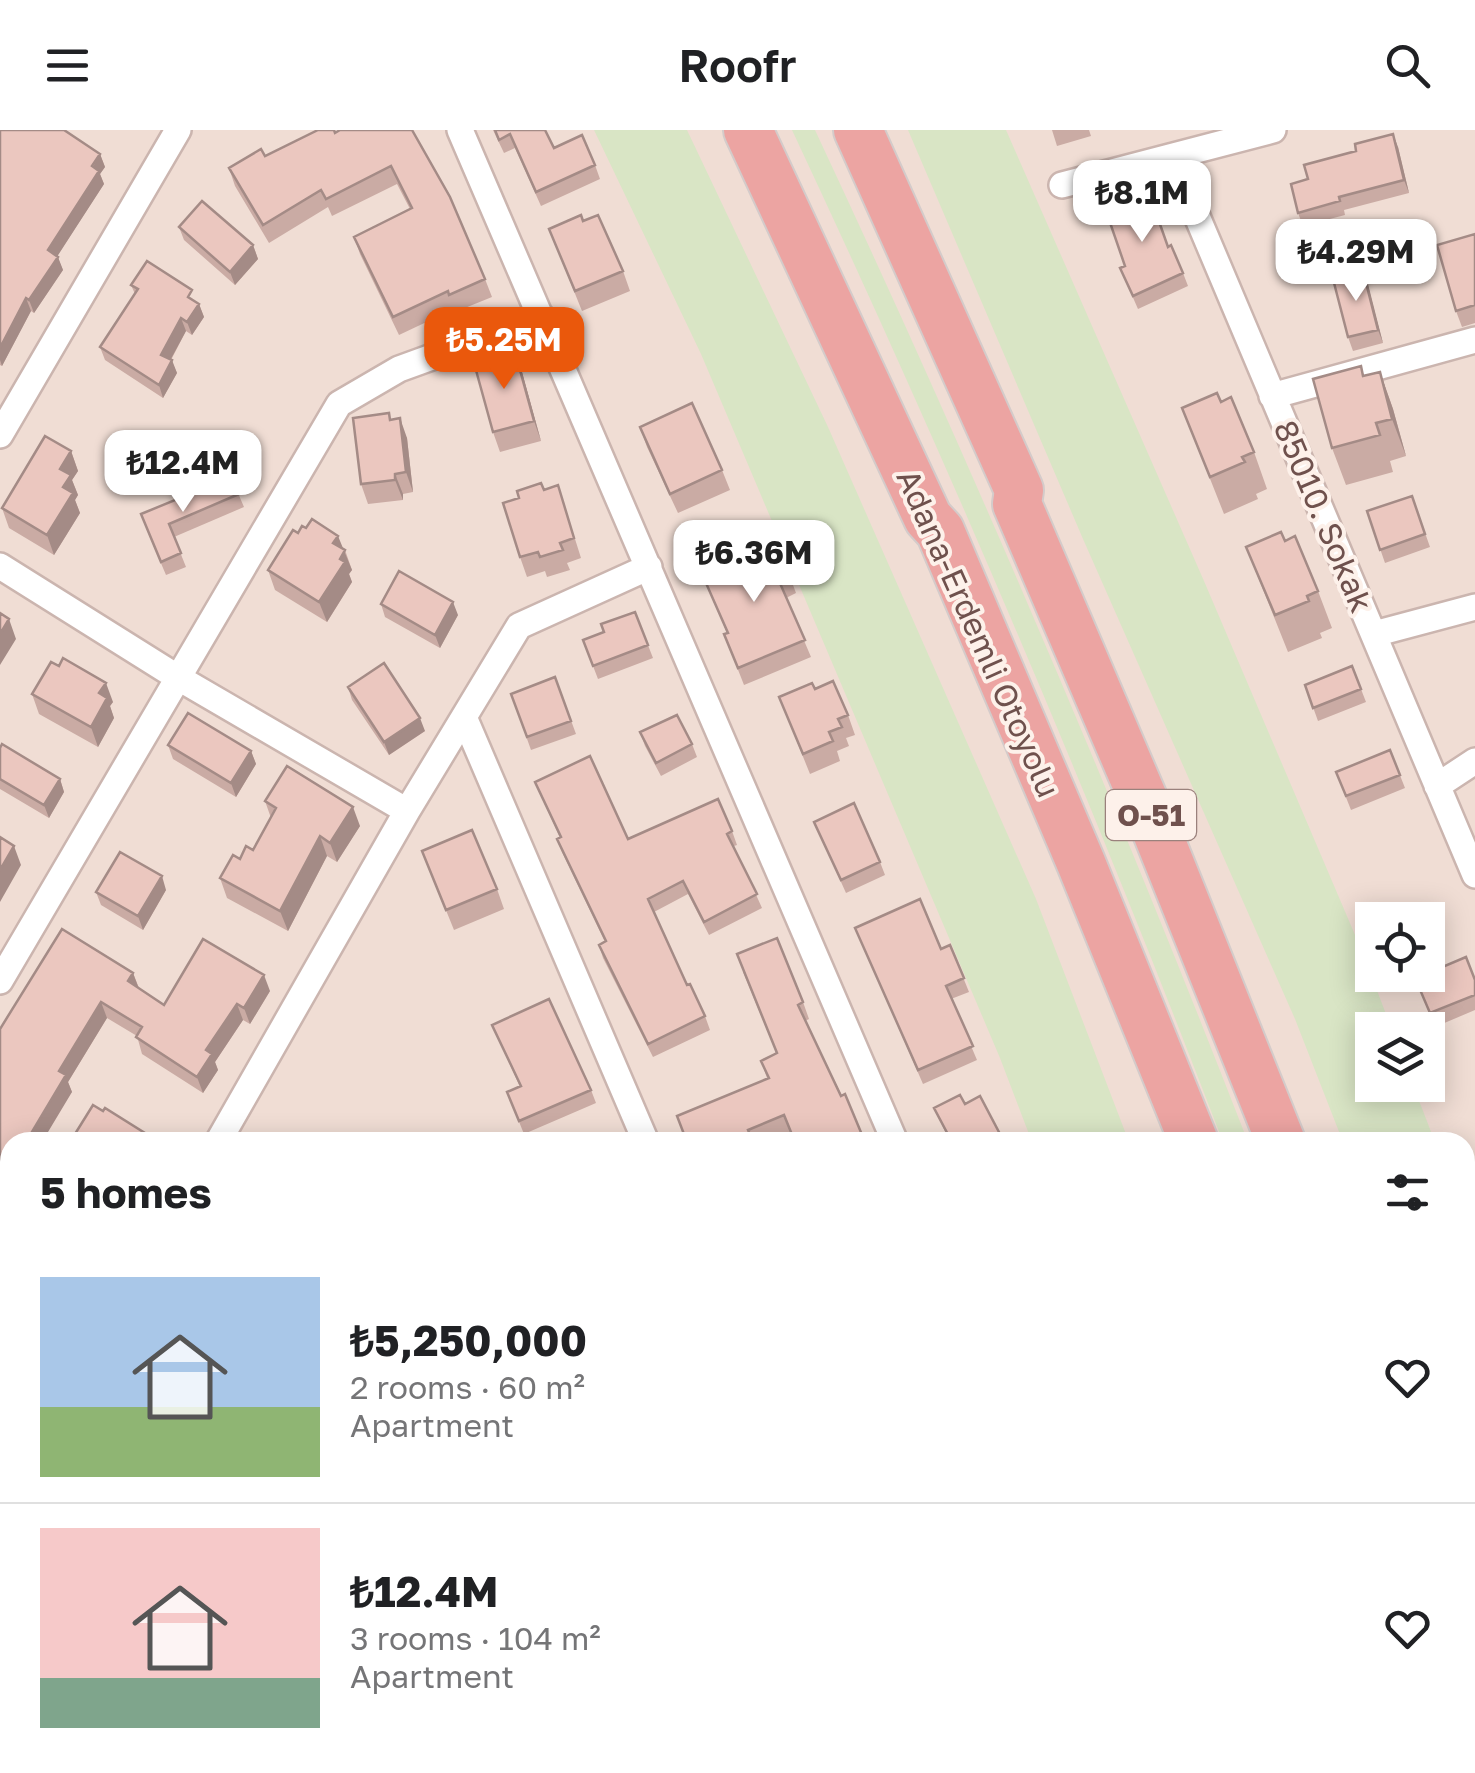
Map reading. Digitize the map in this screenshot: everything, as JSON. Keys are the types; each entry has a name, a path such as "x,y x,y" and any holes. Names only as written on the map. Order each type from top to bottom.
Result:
{"highway":[{"name":"Adana-Erdemli Otoyolu","path":"748,130 928,518 940,531 948,549 1190,1132"},
{"name":"O-51","path":"858,130 1019,490 1017,504 1154,822 1277,1132"},
{"path":"1019,490 1045,499 1186,827 1308,1132"},
{"path":"928,518 915,546 1160,1132"}],"street":[{"path":"0,435 178,130"},
{"path":"460,130 891,1132"},
{"path":"1062,185 1273,130"},
{"name":"85010. Sokak","path":"1172,157 1475,875"},
{"path":"0,981 338,404 399,368 542,316"},
{"path":"1272,396 1475,340"},
{"path":"0,566 178,678 407,811"},
{"path":"224,1132 407,811 519,626 649,567"},
{"path":"1374,634 1475,607"},
{"path":"464,717 642,1132"},
{"path":"1438,786 1475,761"}],"shaded area":[{"path":"0,130 1475,130 1475,1132 0,1132"}],"green space":[{"path":"594,130 687,130 828,427 1036,899 1125,1132 1028,1132 701,354"},
{"path":"792,130 815,130 930,381 1094,759 1244,1132 1219,1132 1017,632"},
{"path":"908,130 1006,130 1355,935 1355,992 1378,992 1385,1012 1355,1012 1355,1102 1420,1102 1431,1132 1339,1132 1295,1019"}],"building":[{"path":"0,130 64,130 100,154 92,166 99,171 48,250 58,257 29,300 26,298 0,348"},
{"path":"318,130 412,130 450,197 485,279 449,295 448,291 393,317 354,237 412,208 391,166 326,199 321,190 263,225 229,168 261,149 265,156"},
{"path":"495,130 545,130 554,148 582,135 595,165 536,192 510,134 499,140"},
{"path":"1393,134 1404,180 1339,197 1340,201 1298,213 1291,184 1308,179 1304,165 1356,151 1355,144"},
{"path":"1149,193 1168,247 1171,245 1183,273 1133,296 1120,268 1125,266 1105,208"},
{"path":"202,201 253,245 230,272 179,227"},
{"path":"581,215 583,221 598,215 623,271 575,291 549,229"},
{"path":"1475,234 1475,305 1456,311 1437,245"},
{"path":"147,261 192,290 188,297 199,304 187,322 181,318 161,355 172,360 159,385 100,347 138,289 131,285"},
{"path":"1363,271 1378,330 1348,337 1333,279"},
{"path":"515,352 534,421 493,432 474,363"},
{"path":"1361,366 1363,376 1380,372 1392,419 1376,423 1380,435 1332,448 1313,379"},
{"path":"1217,393 1221,402 1231,397 1254,452 1242,457 1245,462 1210,477 1182,408"},
{"path":"692,403 722,470 670,494 640,427"},
{"path":"389,413 390,420 400,418 406,472 395,474 395,480 361,484 353,418"},
{"path":"45,436 71,451 60,469 71,475 63,487 73,493 47,535 2,508"},
{"path":"231,477 239,494 169,524 181,553 161,562 141,514"},
{"path":"541,483 544,490 558,485 574,538 560,543 563,550 540,557 538,552 520,557 503,503 519,498 517,491"},
{"path":"1412,496 1425,534 1380,550 1367,511"},
{"path":"312,519 338,536 333,543 345,550 340,559 345,562 319,602 268,570 293,530 298,533"},
{"path":"1281,532 1285,541 1295,536 1318,591 1307,596 1309,601 1275,615 1246,547"},
{"path":"774,542 790,577 779,581 805,640 738,668 724,634 728,633 702,574"},
{"path":"399,571 453,602 435,635 381,604"},
{"path":"635,612 648,645 593,666 583,640 604,632 601,624"},
{"path":"0,613 9,619 0,634"},
{"path":"63,658 106,683 99,693 107,698 91,727 32,694 51,662 59,666"},
{"path":"384,663 420,718 384,742 348,687"},
{"path":"1352,666 1361,689 1313,708 1305,685"},
{"path":"555,677 571,721 527,737 511,694"},
{"path":"833,681 848,715 838,719 842,727 829,732 833,741 803,754 779,697 812,683 815,689"},
{"path":"188,713 251,751 231,783 168,745"},
{"path":"677,715 692,744 656,763 640,732"},
{"path":"2,744 60,779 44,805 0,779"},
{"path":"1390,750 1400,775 1346,796 1336,772"},
{"path":"590,756 628,839 718,799 732,831 727,834 757,894 704,922 683,881 648,899 705,1016 648,1044 599,945 606,941 557,839 561,837 535,782"},
{"path":"287,766 353,807 330,843 320,836 280,911 220,878 233,855 240,859 246,846 253,850 276,808 265,801"},
{"path":"854,803 880,862 841,880 814,822"},
{"path":"472,830 497,889 446,910 422,851"},
{"path":"0,837 14,846 0,870"},
{"path":"120,852 162,876 138,916 96,892"},
{"path":"920,899 941,949 950,945 964,978 946,986 973,1046 918,1070 855,928"},
{"path":"62,929 133,973 128,981 164,1005 203,939 264,975 244,1008 237,1004 206,1050 212,1054 197,1077 136,1037 142,1027 101,1002 59,1071 66,1075 32,1132 0,1132 0,1029"},
{"path":"777,938 803,1002 798,1005 861,1132 791,1132 784,1115 749,1132 683,1132 677,1116 769,1078 761,1061 777,1053 737,954"},
{"path":"1466,957 1475,980 1475,995 1430,1012 1421,992 1445,992 1445,966"},
{"path":"549,999 591,1090 519,1121 507,1092 521,1086 492,1025"},
{"path":"960,1095 965,1104 980,1096 999,1132 947,1132 934,1108"},
{"path":"93,1105 103,1111 105,1108 143,1132 76,1132"}]}
